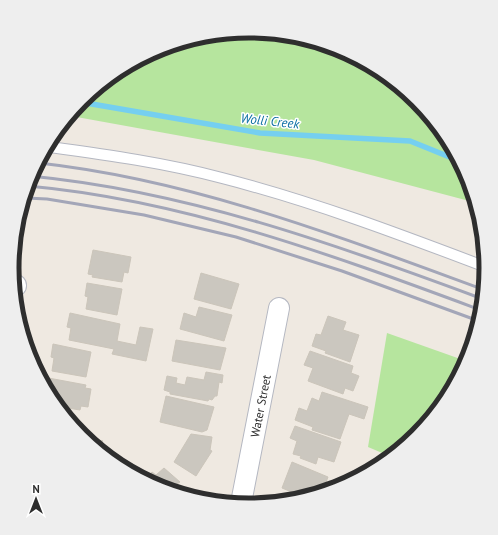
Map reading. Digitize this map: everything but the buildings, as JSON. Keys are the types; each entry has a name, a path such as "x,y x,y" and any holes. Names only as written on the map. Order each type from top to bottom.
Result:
{"street":[{"name":"Water Street","path":"242,498 278,308"}],"lane":[{"path":"53,147 136,159 222,178 322,208 479,264"}],"green space":[{"path":"264,38 279,39 309,45 337,55 364,68 389,85 412,105 431,127 448,152 461,179 469,201 314,160 75,117 97,95 121,76 147,61 189,45 219,39"},
{"path":"387,333 460,359 448,383 440,395 412,430 384,454 368,447"}],"waterway":[{"name":"Wolli Creek","path":"88,103 260,133 410,141 451,157"}],"railway":[{"path":"44,164 96,171 153,182 209,196 319,230 478,288"},
{"path":"38,177 88,183 146,194 259,222 370,258 477,297"},
{"path":"34,187 86,193 144,204 257,232 368,269 476,308"},
{"path":"30,198 47,199 144,215 236,237 342,271 473,319"}]}
